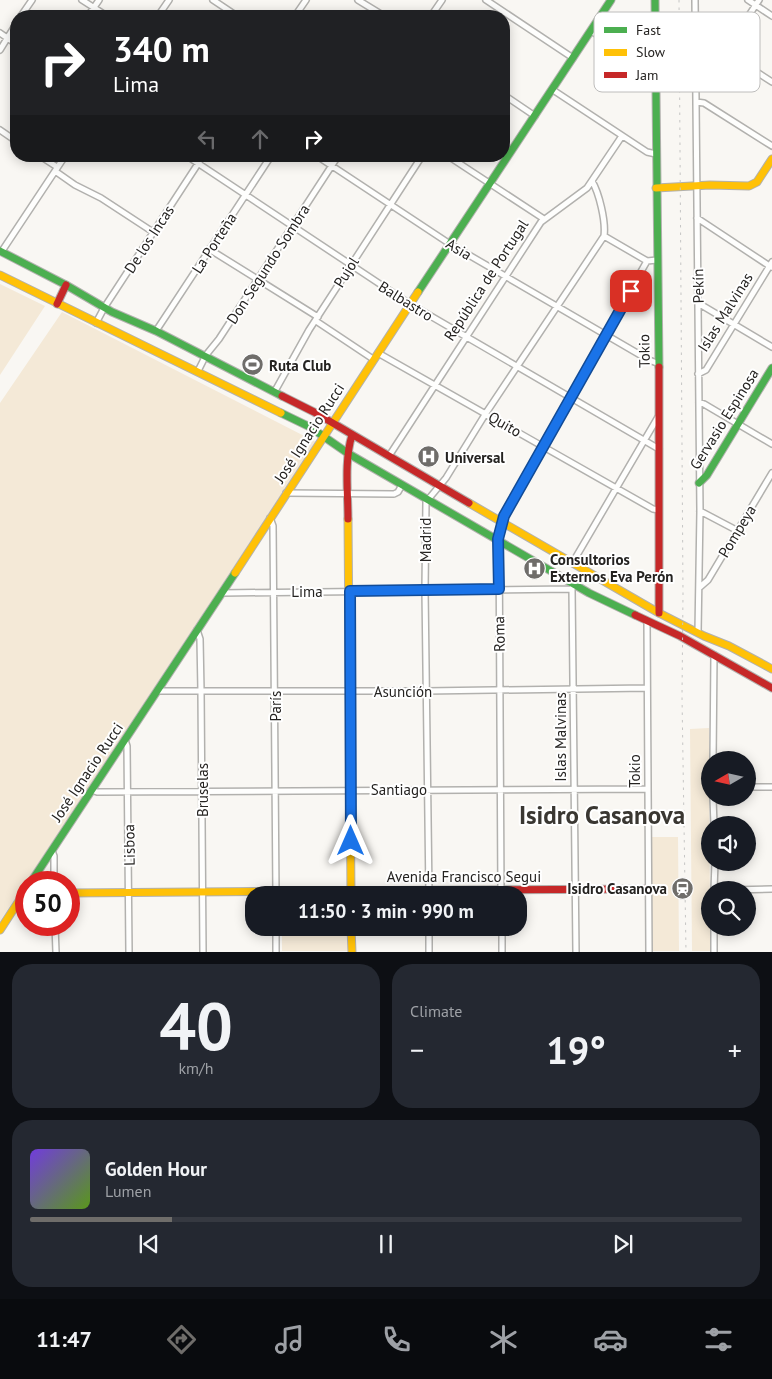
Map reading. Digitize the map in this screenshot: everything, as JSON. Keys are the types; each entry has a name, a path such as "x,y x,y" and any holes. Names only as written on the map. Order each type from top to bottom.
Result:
{"main road":[{"name":"José Ignacio Rucci","path":"603,12 611,0"},
{"name":"José Ignacio Rucci","path":"510,153 594,26"},
{"name":"Tokio","path":"655,92 659,613"},
{"path":"656,188 754,185 761,178 772,159"},
{"name":"José Ignacio Rucci","path":"38,871 504,162"},
{"path":"1,251 104,308 156,331 333,422 659,613 729,646 772,669"},
{"path":"0,274 96,323 198,370 324,436 348,454 498,539 573,586 662,627 772,688"},
{"path":"57,304 66,286"},
{"name":"Gervasio Espinosa","path":"700,483 739,425 772,368"},
{"path":"351,886 348,454 352,434"},
{"name":"Avenida Francisco Segui","path":"527,891 649,889"},
{"name":"Avenida Francisco Segui","path":"80,892 245,893"},
{"path":"0,930 15,907"},
{"path":"352,936 352,952"}],"street":[{"path":"82,0 97,10"},
{"path":"94,8 99,0"},
{"path":"213,0 225,10"},
{"path":"358,0 374,10"},
{"path":"486,0 501,10"},
{"path":"748,0 757,2 772,16"},
{"path":"510,16 573,58"},
{"path":"0,50 10,33"},
{"path":"0,34 10,40"},
{"path":"760,74 772,82"},
{"path":"553,90 647,152 656,154"},
{"name":"Pekín","path":"696,92 700,483 698,632"},
{"path":"510,99 535,116"},
{"path":"696,102 704,103 772,146"},
{"name":"República de Portugal","path":"389,456 464,337 544,219 582,193 622,136"},
{"path":"47,162 75,185 96,195 153,232"},
{"path":"1,251 61,162"},
{"name":"Balbastro","path":"195,162 410,304 659,450"},
{"name":"La Porteña","path":"156,331 267,162"},
{"name":"Asia","path":"326,162 450,244 657,363"},
{"name":"Don Segundo Sombra","path":"198,370 334,162"},
{"name":"Pujol","path":"275,391 309,330 418,162"},
{"path":"457,162 544,219"},
{"name":"De los Incas","path":"96,323 198,164"},
{"path":"592,181 598,194 604,236 647,262 657,260"},
{"path":"697,218 771,265"},
{"name":"Madrid","path":"429,886 425,506 427,500 440,486 556,306 604,236"},
{"name":"Quito","path":"210,249 376,356 486,413 653,509 659,510"},
{"name":"Roma","path":"501,886 498,539 501,521 647,262"},
{"name":"Islas Malvinas","path":"698,374 706,370 771,265"},
{"path":"698,303 772,347"},
{"path":"699,402 772,444"},
{"path":"573,562 658,416"},
{"name":"Pompeya","path":"700,587 708,580 772,473"},
{"path":"286,493 394,494 398,492 402,485"},
{"path":"700,511 738,531"},
{"name":"París","path":"270,518 273,526 276,886"},
{"name":"Islas Malvinas","path":"573,586 573,788 576,952"},
{"name":"Lima","path":"222,593 499,589 573,586"},
{"name":"Tokio","path":"647,621 649,952"},
{"name":"Bruselas","path":"197,629 200,639 201,691 203,952"},
{"path":"713,751 714,655"},
{"name":"Asunción","path":"158,691 426,691 647,688"},
{"name":"Lisboa","path":"125,740 127,746 128,791 129,952"},
{"path":"756,787 772,787"},
{"name":"Santiago","path":"91,790 97,792 647,789"},
{"path":"52,851 54,871"},
{"path":"756,889 772,889"},
{"path":"55,936 56,952"},
{"path":"276,936 276,952"},
{"path":"429,936 429,952"},
{"path":"502,936 502,952"},
{"path":"714,936 714,952"}],"shaded area":[{"path":"0,284 45,306 0,375"},
{"path":"62,312 316,442 33,871 15,871 15,898 0,921 0,403"},
{"path":"709,728 709,751 701,751 701,806 709,806 709,816 701,816 701,871 710,871 710,881 701,881 701,936 712,936 712,951 692,951 690,729"},
{"path":"652,837 678,837 679,951 652,951"},
{"path":"282,936 348,936 348,951 282,951"}],"railway":[{"path":"679,0 679,12"},
{"path":"680,92 682,696 686,952"}],"traffic: fast":[{"path":"603,12 611,0"},
{"path":"655,0 655,12"},
{"path":"510,153 594,26"},
{"path":"656,92 659,367"},
{"path":"418,292 504,162"},
{"path":"0,251 66,285 112,312 156,331 282,396"},
{"path":"699,483 707,475 772,368"},
{"path":"281,413 310,427 349,454 589,593 635,615"},
{"path":"38,871 235,573"}],"traffic: slow":[{"path":"656,188 710,185 749,186 757,182 772,159"},
{"path":"0,275 281,413"},
{"path":"235,573 418,292"},
{"path":"469,503 659,613 704,636 729,646 772,669"},
{"path":"348,519 351,886"},
{"path":"80,893 245,892"},
{"path":"0,930 15,907"},
{"path":"351,936 352,952"}],"traffic: jam":[{"path":"57,304 66,285"},
{"path":"659,367 659,613"},
{"path":"282,396 314,412 469,503"},
{"path":"348,519 347,466 352,435"},
{"path":"635,615 680,636 772,688"},
{"path":"527,890 649,889"}],"place":[{"name":"Ruta Club","path":"253,365"},
{"name":"Universal","path":"429,457"},
{"name":"Consultorios Externos Eva Perón","path":"534,568"},
{"name":"Isidro Casanova","path":"683,888"}],"district":[{"name":"Isidro Casanova","path":"602,815"}],"route":[{"path":"351,841 350,591 499,589 498,539 501,521 631,291"}]}
